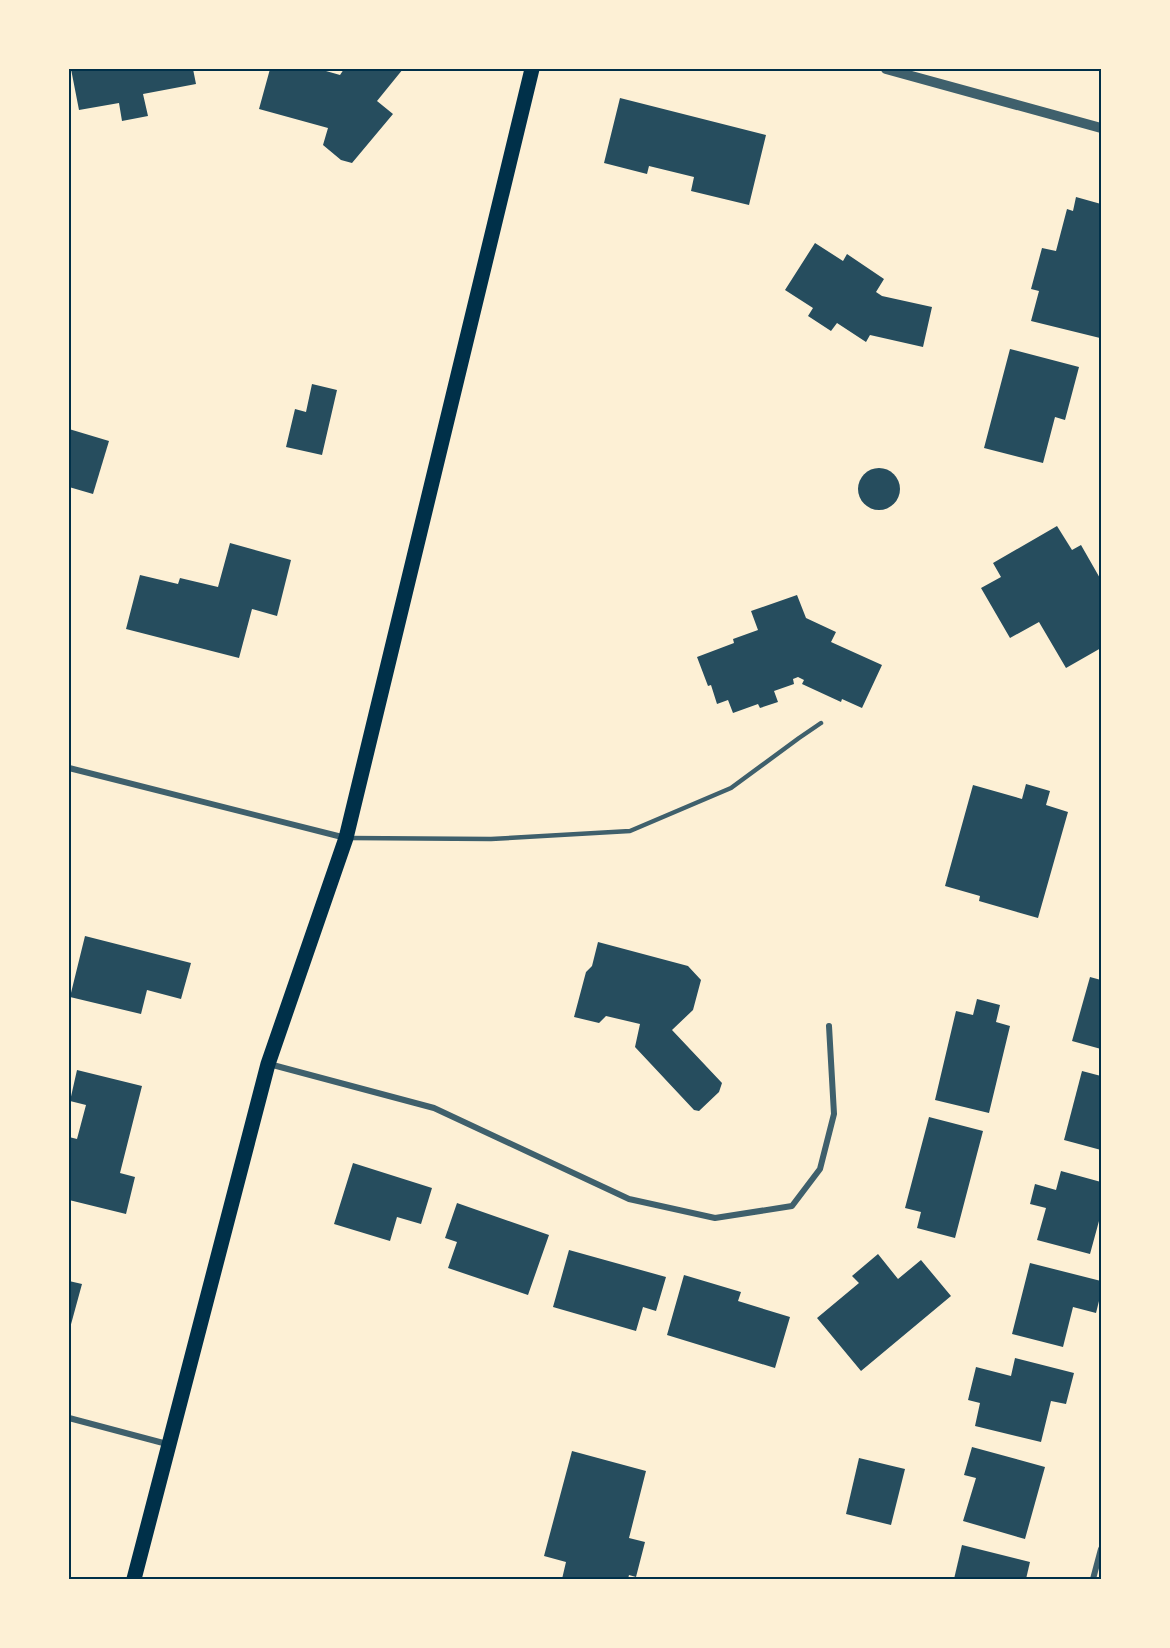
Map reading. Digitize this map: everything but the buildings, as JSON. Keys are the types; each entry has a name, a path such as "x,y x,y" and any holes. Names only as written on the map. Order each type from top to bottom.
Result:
{"main road":[{"path":"134,1579 268,1064 346,838 532,69"}],"street":[{"path":"886,69 1101,129"},
{"path":"69,768 346,838"},
{"path":"268,1064 434,1108 629,1199 715,1218 792,1206 820,1169 834,1114 829,1026"},
{"path":"69,1419 169,1444"},
{"path":"1093,1579 1101,1549"}],"lane":[{"path":"346,838 491,839 630,831 732,788 821,723"}]}
